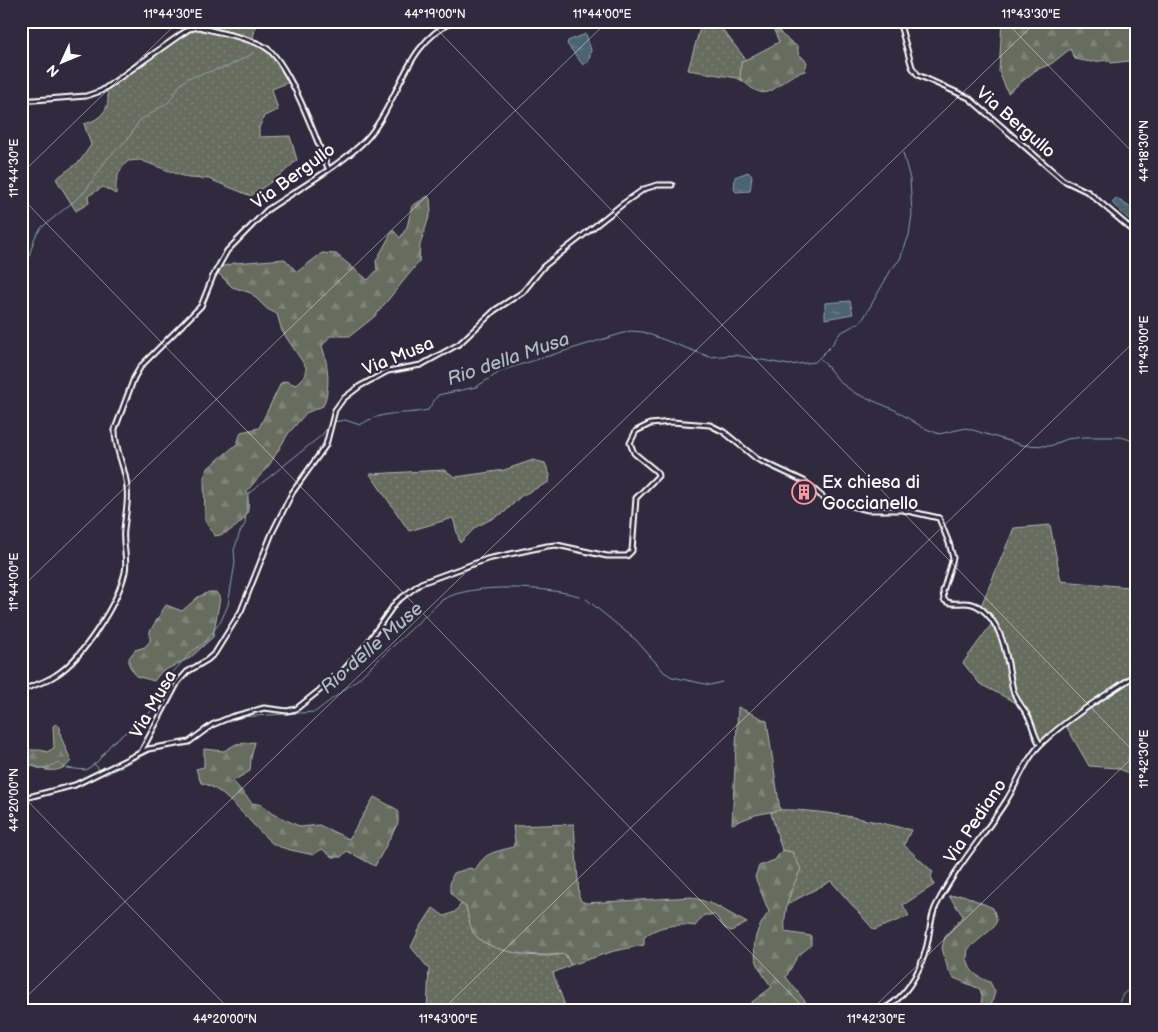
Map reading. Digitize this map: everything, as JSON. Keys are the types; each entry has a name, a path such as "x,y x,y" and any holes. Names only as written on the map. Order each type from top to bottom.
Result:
{"street":[{"name":"Via Bergullo","path":"21,690 57,675 75,659 103,622 123,579 126,564 123,531 127,485 114,438 115,429 137,371 151,354 201,306 213,276 227,251 254,221 266,210 328,168 369,136 413,57 438,31 455,21"},
{"name":"Via Bergullo","path":"899,21 912,67 918,75 969,98 1063,180 1088,192 1137,234"},
{"path":"21,101 86,96 100,91 180,35 199,27 264,46 274,53 287,74 328,168"},
{"name":"Via Musa","path":"141,752 178,682 187,672 208,660 215,653 241,611 272,533 292,493 326,445 335,410 340,402 360,386 388,371 421,365 459,344 495,310 523,292 543,267 624,203 644,189 656,185 672,185"},
{"path":"21,799 75,785 141,752 157,747 189,742 216,723 252,711 264,708 292,711 331,683 349,665 396,602 411,588 434,578 487,559 557,545 601,555 627,556 632,551 636,498 658,476 657,472 630,448 631,437 642,427 672,422 716,427 757,459 804,481 826,500 860,509 903,510 938,518 949,543 953,558 943,591 944,600 950,603 974,603 990,618 1004,646 1018,702 1028,715 1040,744"},
{"name":"Via Pediano","path":"877,1011 888,1008 898,1000 906,989 924,956 935,908 968,851 1005,803 1040,744 1062,726 1137,674"}],"green space":[{"path":"190,21 254,21 256,25 252,43 270,51 292,81 272,89 278,110 264,116 259,128 259,137 290,136 297,160 282,174 251,196 209,179 188,178 140,160 128,161 118,176 116,194 103,187 88,196 89,203 76,211 56,179 80,161 91,145 84,124 96,119 104,112 108,101 106,89 191,29"},
{"path":"702,21 716,21 750,65 742,81 737,78 688,70"},
{"path":"770,21 773,21 782,35 798,47 798,53 807,62 805,71 794,75 772,90 759,92 751,88 740,78 741,62 779,42"},
{"path":"1002,21 1137,21 1137,60 1111,63 1109,60 1091,62 1075,59 1070,49 1051,64 1036,70 1008,93 999,72"},
{"path":"428,196 431,211 420,245 419,262 374,317 350,336 330,336 322,346 328,376 326,399 323,406 306,413 288,434 270,464 247,491 248,510 246,516 228,532 215,536 205,521 204,477 208,468 237,444 241,432 259,428 281,383 286,381 296,385 306,375 306,367 282,331 277,314 267,309 251,293 232,287 214,269 234,263 285,259 297,272 322,253 336,254 368,280 377,270 376,261 393,230 400,238 407,227 412,206"},
{"path":"533,460 545,463 550,475 549,482 521,496 505,512 476,527 460,543 453,518 409,531 370,474 444,470 456,477 504,470"},
{"path":"1050,525 1061,581 1129,587 1131,591 1129,605 1137,607 1137,755 1128,758 1137,777 1117,768 1089,766 1065,724 1041,743 1022,706 980,684 963,663 993,622 980,608 1014,528"},
{"path":"209,592 216,592 220,598 213,637 190,658 161,672 154,681 136,676 129,665 129,658 135,650 145,647 150,641 150,631 166,605 182,611 198,597"},
{"path":"738,707 767,721 780,810 755,815 732,824"},
{"path":"56,724 60,727 61,737 71,761 60,769 47,770 21,761 21,748 47,752 54,748 53,726"},
{"path":"255,742 250,771 233,781 252,803 263,805 271,813 301,827 319,825 349,839 374,797 398,810 398,823 375,866 347,851 341,857 332,857 322,849 313,855 276,845 228,799 210,786 201,783 196,769 204,767 204,749 224,751 236,744"},
{"path":"770,810 805,811 859,818 911,830 904,845 933,872 931,876 934,885 903,905 909,916 874,930 831,881 784,906 792,853 782,850"},
{"path":"574,824 579,896 581,901 586,903 692,897 715,905 747,923 731,931 725,928 715,915 704,915 695,926 675,925 661,928 644,938 644,945 614,951 571,965 565,954 542,955 514,952 488,945 478,938 472,930 466,907 451,893 450,884 454,873 470,868 475,870 487,856 513,847 515,841 513,826"},
{"path":"782,850 792,852 801,869 787,907 785,932 811,936 811,945 797,957 786,977 808,1005 795,1011 740,1011 772,987 759,968 754,950 758,931 769,912 755,877 759,866 775,860"},
{"path":"963,895 993,908 997,920 994,927 968,949 967,956 969,966 975,974 990,982 995,992 991,1006 994,1009 1022,1007 1029,1011 985,1011 981,1008 982,996 980,989 954,978 948,970 942,948 945,937 963,916 949,896"},
{"path":"461,904 466,907 468,914 521,955 548,956 565,954 571,965 553,973 567,1011 536,1011 532,1008 530,1011 427,1011 429,969 411,947 433,908 444,916 455,912"}],"water":[{"path":"586,34 591,50 589,61 583,65 567,44 568,41"},
{"path":"748,172 752,176 750,191 736,192 734,189 735,177"},
{"path":"1116,198 1137,212 1136,223 1134,224 1114,205 1112,202"},
{"path":"850,301 853,314 825,319 825,303"}],"waterway":[{"path":"21,271 28,259 35,237 41,228 84,193 108,158 128,139 139,121 169,102 180,85 188,78 229,66 254,53"},
{"name":"Rio della Musa","path":"333,422 345,420 360,425 385,415 428,410 438,395 476,387 503,370 630,331 643,332 710,357 735,355 789,365 815,362 831,346 840,333 862,321 891,270 900,259 909,235 912,214 910,179 903,153"},
{"path":"821,359 841,383 855,393 895,410 922,427 939,434 966,428 1022,445 1050,446 1067,439 1084,437 1121,437 1137,442"},
{"name":"Rio della Musa","path":"21,762 45,769 57,763 66,768 86,770 97,762 112,743 149,714 174,671 190,653 206,641 221,621 228,605 235,563 234,550 245,524 248,494 322,435 330,424"},
{"name":"Rio delle Muse","path":"224,722 240,717 315,712 357,680 442,600 455,594 490,588 510,588 549,590 579,596"},
{"name":"Rio delle Muse","path":"586,599 636,640 664,672 672,677 710,685 722,682"},
{"name":"Rio delle Muse","path":"169,747 189,743 215,725"},
{"name":"Rio delle Muse","path":"102,773 105,775 155,749"},
{"name":"Rio delle Muse","path":"94,764 100,770"},
{"path":"1115,1011 1123,994 1137,984"}],"place":[{"name":"Ex chiesa di Goccianello","path":"804,492"}]}
